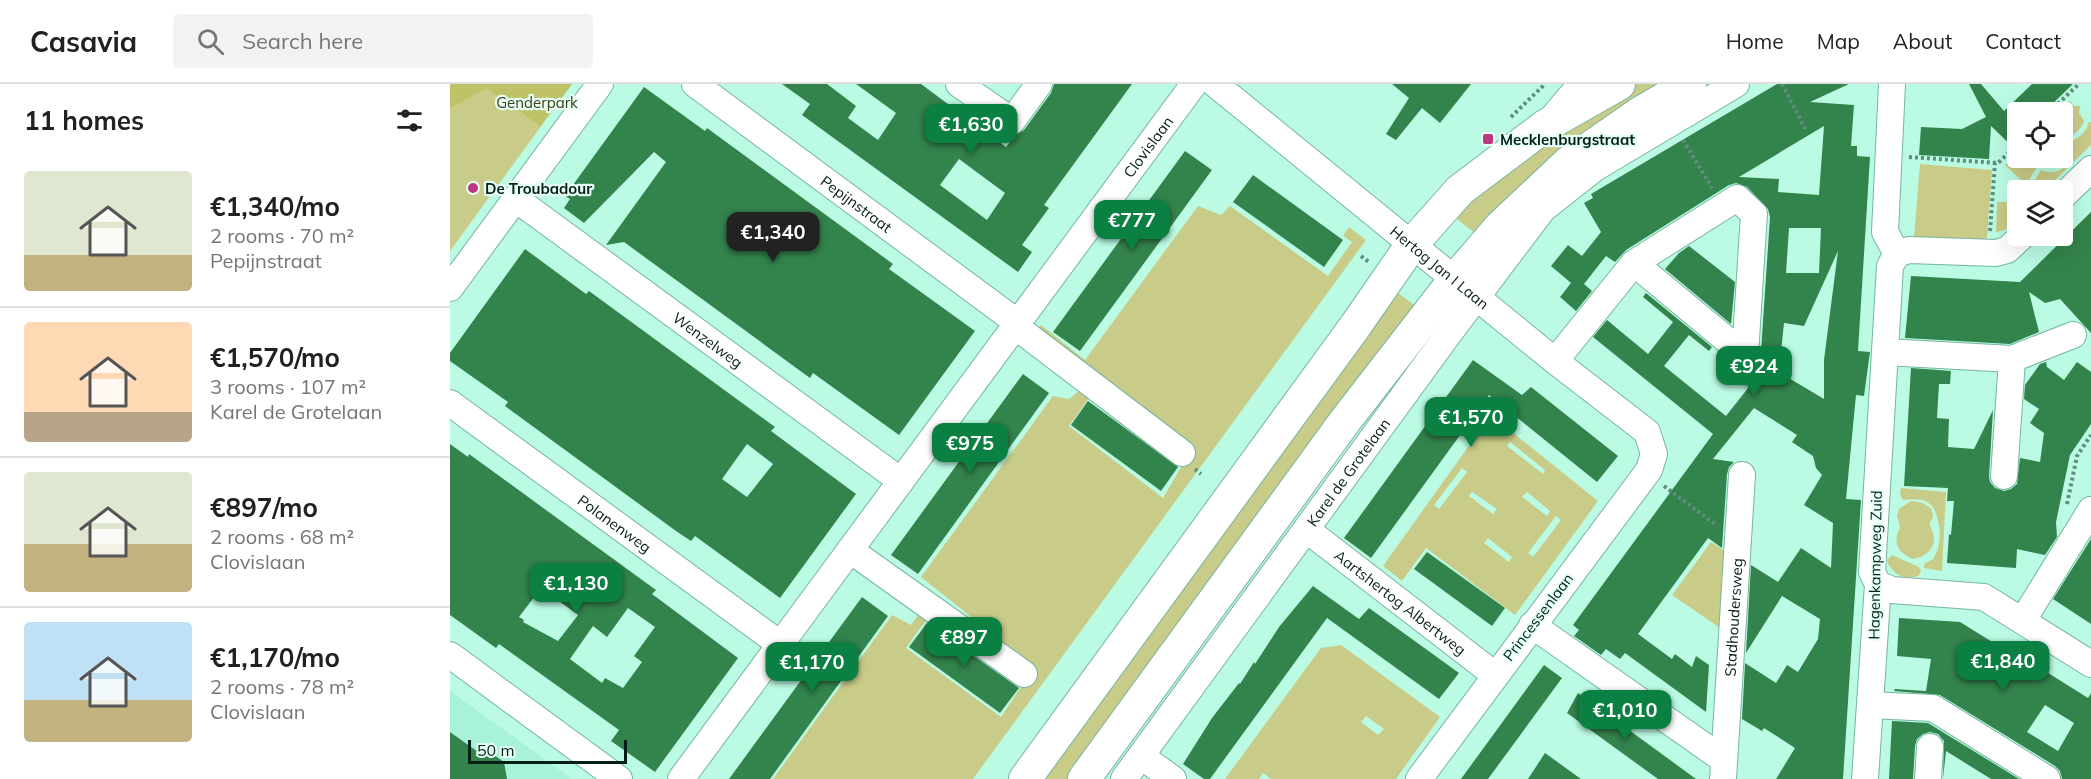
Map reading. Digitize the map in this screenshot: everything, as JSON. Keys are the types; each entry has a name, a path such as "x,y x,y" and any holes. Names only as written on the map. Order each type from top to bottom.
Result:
{"main road":[{"path":"1025,779 1356,325 1412,244 1460,190 1545,126 1619,84"},
{"name":"Karel de Grotelaan","path":"1084,779 1345,420 1466,288 1500,227 1568,163 1643,111 1690,84"}],"street":[{"path":"450,288 600,84"},
{"name":"Pepijnstraat","path":"695,84 1017,324"},
{"path":"959,84 1012,120 1039,84"},
{"name":"Clovislaan","path":"684,778 780,644 1194,84"},
{"name":"Hertog Jan I Laan","path":"1215,84 1555,361 1647,432 1650,463"},
{"path":"1545,126 1581,84"},
{"name":"Karel de Grotelaan","path":"1124,779 1450,332 1466,288 1498,267 1550,203 1595,168 1736,84"},
{"path":"1892,84 1885,232 1897,254 1909,250 1989,253 2007,250 2011,246"},
{"path":"2073,186 2091,169"},
{"path":"1555,361 1634,263 1737,198 1754,214 1745,355 1634,263"},
{"name":"Wenzelweg","path":"516,199 901,481"},
{"name":"Hagenkampweg Zuid","path":"1865,779 1878,584 1872,572 1890,266 1897,254"},
{"path":"1017,324 1182,453"},
{"path":"1885,351 2012,359 2073,335"},
{"path":"2004,476 2012,359"},
{"name":"Polanenweg","path":"450,403 780,644"},
{"name":"Princessenlaan","path":"1419,779 1650,463"},
{"name":"Stadhoudersweg","path":"1723,769 1743,475"},
{"path":"2023,620 2091,510"},
{"name":"Aartshertog Albertweg","path":"1307,530 1495,675"},
{"path":"850,550 1024,674"},
{"path":"1878,584 1892,590 1984,597 2088,655"},
{"name":"Stadhoudersweg","path":"1532,625 1723,769"},
{"path":"450,655 620,779"},
{"path":"1870,705 1933,708 2047,779"},
{"path":"1928,779 1930,747"},
{"path":"1141,756 1173,779"}],"path":[{"path":"1782,84 1807,132"},
{"path":"2060,102 2079,84"},
{"path":"1681,136 1723,206"},
{"path":"1889,155 1998,163 2007,154"},
{"path":"1989,253 1995,163"},
{"path":"1361,256 1370,262"},
{"path":"1650,463 1738,541"}],"shaded area":[{"path":"450,691 572,779 450,779"}],"green space":[{"name":"De Troubadour","path":"450,84 572,84 450,251"},
{"name":"Genderpark","path":"450,84 572,84 540,126 487,88 450,108"},
{"path":"1636,84 1663,84 1476,234 1452,215 1587,112"},
{"path":"2073,105 2080,106 2079,113 2084,121 2073,134"},
{"path":"2091,122 2091,145 2073,163 2073,140"},
{"path":"1920,164 1992,170 1987,238 1979,241 1914,237"},
{"path":"2008,168 2037,168 2029,180 2021,180"},
{"path":"2067,168 2055,180 2035,180 2041,170 2055,172"},
{"path":"1997,202 2007,202 2007,228 1996,232"},
{"path":"1198,206 1221,215 1230,206 1328,276 1352,242 1343,236 1349,227 1366,240 973,779 773,779 892,615 911,625 918,615 926,620 906,648 1001,717 1034,667 921,577 1053,396 1069,399 1080,390 1090,397 1069,426 1163,498 1191,450 1035,332 1041,325 1085,360"},
{"path":"1394,290 1417,307 1068,779 1044,779"},
{"path":"1491,415 1598,501 1515,615 1426,548 1402,581 1383,566","holes":["1510,442 1545,470 1543,474 1507,446","1462,468 1467,472 1439,509 1434,505","1472,492 1497,509 1493,514 1469,496","1527,492 1550,511 1547,516 1522,497","1556,516 1561,520 1533,557 1528,553","1488,538 1512,557 1509,562 1484,543"]},
{"path":"1901,488 1946,492 1942,571 1924,568 1924,564 1933,559 1939,543 1940,530 1935,511 1924,501 1903,500 1900,494"},
{"path":"1911,501 1922,503 1932,511 1933,518 1930,526 1934,538 1934,543 1928,553 1913,559 1900,551 1897,543 1900,528 1897,516 1899,509"},
{"path":"1711,542 1728,553 1723,630 1672,595"},
{"path":"1892,555 1919,567 1921,571 1919,575 1909,578 1895,573 1887,560"},
{"path":"1341,645 1440,717 1396,779 1271,779 1263,773 1259,779 1225,779 1321,648","holes":["1366,716 1384,729 1378,735 1361,722"]}],"building":[{"path":"782,84 827,84 856,106 848,118 878,140 896,113 856,84 921,84 1006,147 1015,135 1024,130 1051,93 1054,84 1132,84 1044,205 1049,208 1022,245 1032,252 1018,272 802,115 810,104","holes":["959,159 1005,193 987,220 940,185"]},
{"path":"1392,84 1471,84 1440,123 1422,108 1396,140 1386,134 1409,98"},
{"path":"1777,84 1849,84 1810,102 1854,105 1851,146 1857,146 1857,156 1870,157 1858,351 1870,352 1864,396 1856,395 1846,499 1861,500 1843,779 1776,779 1795,748 1764,728 1762,731 1742,719 1745,663 1776,683 1787,665 1798,672 1818,639 1820,619 1782,596 1746,653 1751,565 1778,582 1801,548 1831,568 1833,523 1804,505 1822,475 1816,468 1813,456 1792,442 1797,435 1754,408 1713,459 1734,462 1727,474 1722,548 1708,538 1638,634 1672,659 1675,654 1692,667 1696,656 1709,665 1706,712 1625,653 1620,659 1606,649 1601,655 1574,636 1579,630 1573,625 1713,434 1593,337 1607,320 1648,354 1673,322 1643,297 1646,293 1712,347 1709,351 1689,335 1664,366 1726,416 1756,378 1759,381 1770,217 1768,209 1747,187 1736,183 1729,185 1626,250 1615,262 1606,256 1584,284 1592,291 1576,311 1560,297 1571,283 1551,266 1568,245 1582,256 1601,232 1584,203 1593,198 1591,194","holes":["1824,126 1819,195 1778,192 1779,179 1739,177","1789,228 1821,228 1819,273 1786,273","1838,251 1824,360 1824,399 1782,374 1790,356 1781,352 1784,323 1804,326"]},
{"path":"1969,84 1981,84 2004,111 2007,108 2007,141 1991,126 1989,159 1919,155 1921,127 1962,129 1986,117"},
{"path":"2032,84 2073,84 2054,102 2013,102"},
{"path":"644,87 705,131 707,128 893,264 889,269 975,331 899,435 813,373 810,378 624,242 606,245 666,162 654,152 584,223 564,208 570,199 565,196"},
{"path":"1185,151 1212,170 1080,351 1053,332"},
{"path":"1253,175 1343,240 1324,267 1233,202"},
{"path":"2091,212 2091,333 2060,299 2045,303 2029,292 2039,332 2010,344 1905,338 1911,276 2020,282 2057,246 2073,246 2073,230"},
{"path":"1689,246 1735,282 1731,324 1665,269 1679,253"},
{"path":"525,249 586,294 589,291 775,427 771,431 856,494 780,598 695,536 691,541 676,531 505,406 508,402 450,361 450,353","holes":["747,444 773,464 747,497 722,479"]},
{"path":"1473,360 1522,395 1531,387 1618,456 1597,482 1489,395 1371,558 1344,538"},
{"path":"2046,362 2047,367 2064,380 2077,362 2091,372 2091,424 2070,455 2056,522 2057,537 2045,555 2017,549 2016,568 1947,563 1954,501 1947,501 1948,488 1904,486 1911,368 1951,371 1950,384 1939,384 1937,418 1949,419 1948,447 1974,449 1993,410 1989,476 1995,488 2004,491 2017,484 2020,458 2040,462 2044,433 2030,423 2039,409 2024,399 2025,385 2040,364"},
{"path":"1023,374 1049,393 918,574 891,555"},
{"path":"1088,401 1178,467 1161,491 1071,425"},
{"path":"450,444 468,457 469,454 656,590 652,594 738,658 655,772 611,741 619,730 499,644 496,648 450,615","holes":["541,588 578,615 558,641 523,622 524,620 519,617","628,608 655,627 634,656 642,662 623,688 605,678 602,683 570,659 593,626 607,637"]},
{"path":"2091,539 2091,624 2053,599"},
{"path":"1427,552 1505,608 1492,626 1414,569"},
{"path":"1313,586 1359,619 1369,608 1459,673 1439,699 1327,618 1210,779 1204,779 1183,764 1212,718 1240,684 1254,662 1255,664 1279,627"},
{"path":"862,597 888,616 770,779 729,779"},
{"path":"1899,618 1960,622 2044,674 2045,671 2088,698 2091,693 2091,779 2062,779 2060,771 2055,766 1940,695 1894,691 1895,689 1926,691 1931,659 1897,656","holes":["2045,705 2074,723 2058,751 2027,732"]},
{"path":"927,623 1019,688 1000,713 909,647"},
{"path":"1544,665 1562,678 1488,779 1461,779"},
{"path":"1578,693 1696,779 1658,779 1567,713"},
{"path":"1892,721 1928,723 2019,779 1991,779 1946,751 1943,779 1944,741 1938,734 1930,732 1917,739 1913,779 1889,779"},
{"path":"450,732 481,754 491,753 504,762 507,779 450,779"},
{"path":"1545,753 1581,779 1528,779"}],"place":[{"name":"Mecklenburgstraat","path":"1488,139"},
{"name":"De Troubadour","path":"473,188"}]}
